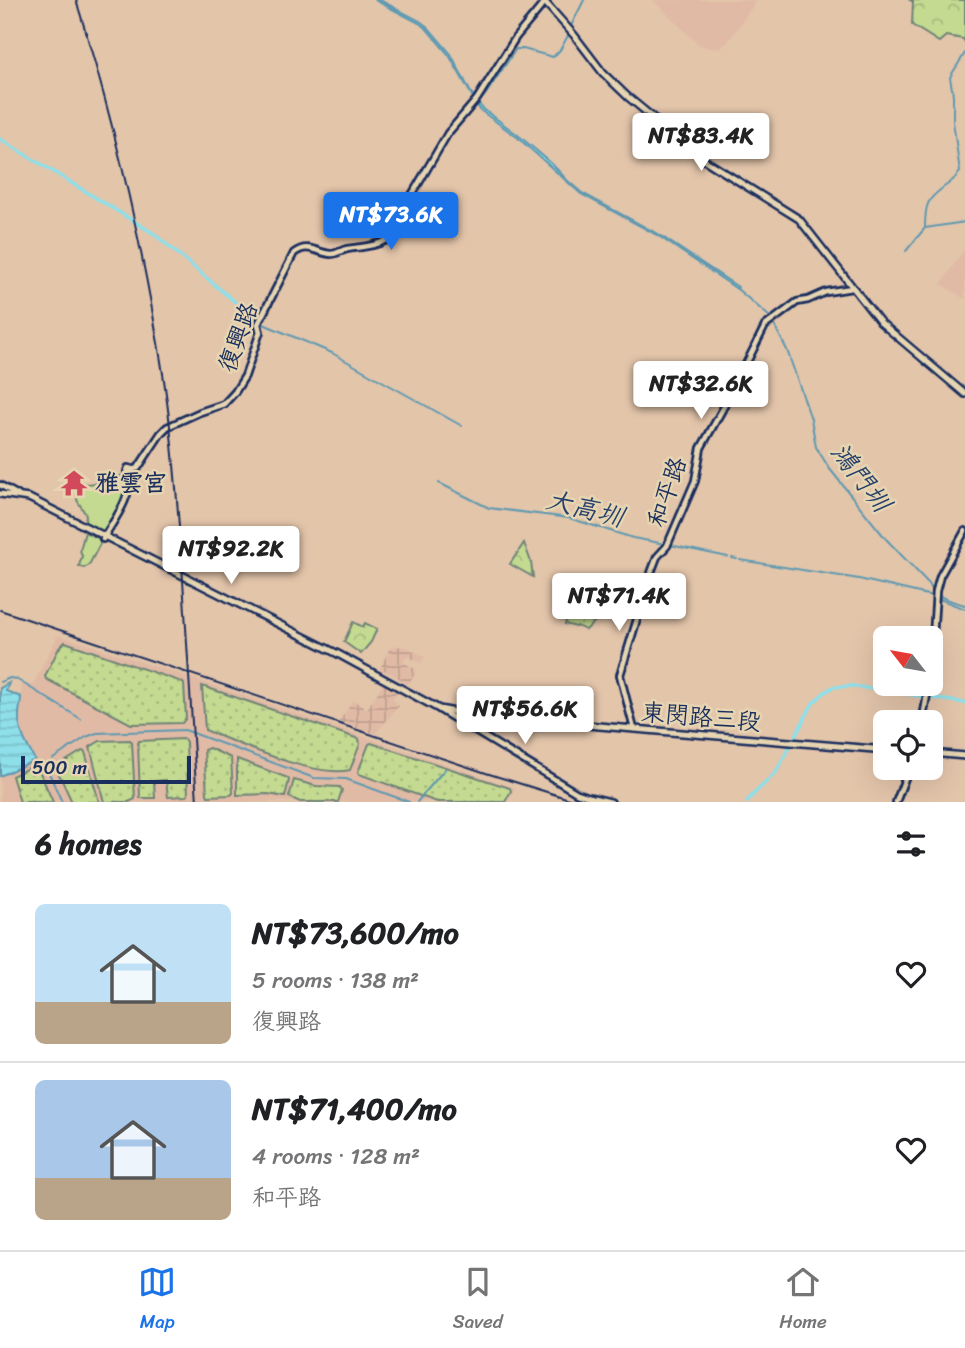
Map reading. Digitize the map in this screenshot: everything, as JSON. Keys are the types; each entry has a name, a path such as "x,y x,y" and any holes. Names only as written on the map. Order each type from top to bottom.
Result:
{"main road":[{"path":"544,1 607,77 628,96 706,161 799,219 887,330 965,394"},
{"name":"東閔路三段","path":"0,495 29,500 338,654 439,709 478,716 873,749"},
{"path":"943,754 965,756"}],"street":[{"name":"復興路","path":"104,538 127,498 131,472 138,468 161,433 167,427 223,404 235,392 245,376 260,332 260,322 284,275 289,259 298,250 308,248 333,254 347,249 372,247 385,241 448,133 477,99 516,37 544,1"},
{"name":"和平路","path":"634,729 620,674 652,569 657,557 667,545 695,481 701,448 760,332 797,302 826,292 852,288"},
{"path":"0,485 29,500"},
{"path":"933,626 935,595 940,576 965,531"},
{"path":"439,709 577,793 607,801"},
{"path":"897,802 905,780"}],"shaded area":[{"path":"653,0 757,0 728,42 713,49 698,44"},
{"path":"963,251 965,252 965,299 941,284"},
{"path":"58,635 515,788 507,802 0,802 0,773 33,758 21,731 19,702 23,683 32,686"},
{"path":"404,646 425,657 421,663 407,656 403,662 417,670 409,684 384,670 382,675 378,673 390,647"},
{"path":"384,682 397,690 393,699 399,706 375,734 339,722 353,700 367,709"}],"green space":[{"path":"910,0 965,0 965,42 963,39 946,36 939,42 912,25 913,2"},
{"path":"129,473 127,498 104,537 84,526 86,515 77,500 78,485 104,482"},
{"path":"85,532 102,540 89,565 84,568 79,566"},
{"path":"524,543 531,562 533,577 510,564"},
{"path":"599,588 614,595 601,615 586,630 565,624 569,613 583,617"},
{"path":"353,622 363,627 365,623 377,629 361,654 344,642"},
{"path":"65,642 182,682 186,718 182,723 131,724 46,679 59,648"},
{"path":"202,686 359,739 360,744 350,770 335,771 298,765 205,730"},
{"path":"184,739 188,795 168,797 166,780 154,781 155,798 140,798 139,741"},
{"path":"130,740 135,799 129,802 104,802 90,747 100,741"},
{"path":"371,743 510,788 511,791 505,802 437,802 359,774"},
{"path":"209,748 231,758 231,795 207,794 204,750"},
{"path":"82,751 85,752 99,802 72,802 57,770 58,766"},
{"path":"237,759 288,778 285,797 268,794 237,795"},
{"path":"32,766 38,768 53,802 20,802 12,776"},
{"path":"294,780 316,786 340,787 342,790 338,802 300,802 289,797"}],"water":[{"path":"375,0 380,0 428,27 451,54 482,108 551,163 582,193 658,234 738,287 737,289 657,235 581,194 517,137 480,110 449,55 426,28"},
{"path":"9,683 6,691 21,697 20,727 35,760 0,776 0,688"}],"waterway":[{"path":"571,26 584,0"},
{"path":"480,101 516,49 553,57 569,34"},
{"path":"925,228 929,202 960,172 950,77 965,53"},
{"path":"0,139 153,233 259,322"},
{"path":"906,251 925,228 965,222"},
{"name":"鴻門圳","path":"736,288 770,317 787,350 811,419 816,447 829,468 886,539 935,593 965,605"},
{"path":"261,323 332,353 462,426"},
{"name":"大高圳","path":"439,483 489,508 569,518 633,538 665,544"},
{"name":"大高圳","path":"670,545 728,557"},
{"name":"大高圳","path":"732,558 737,559"},
{"name":"大高圳","path":"740,560 859,579 932,596 965,609"},
{"path":"0,682 16,679 81,719"},
{"path":"747,802 776,772 813,703 833,687 853,686 965,703"},
{"path":"53,759 86,737 97,733 185,730 314,778 346,779 409,802"},
{"path":"417,802 445,769"},
{"path":"49,773 62,802"}],"railway":[{"path":"76,0 127,188 164,380 177,505 197,802"},
{"path":"0,610 579,802"}],"place":[{"name":"雅雲宮","path":"74,483"}]}
